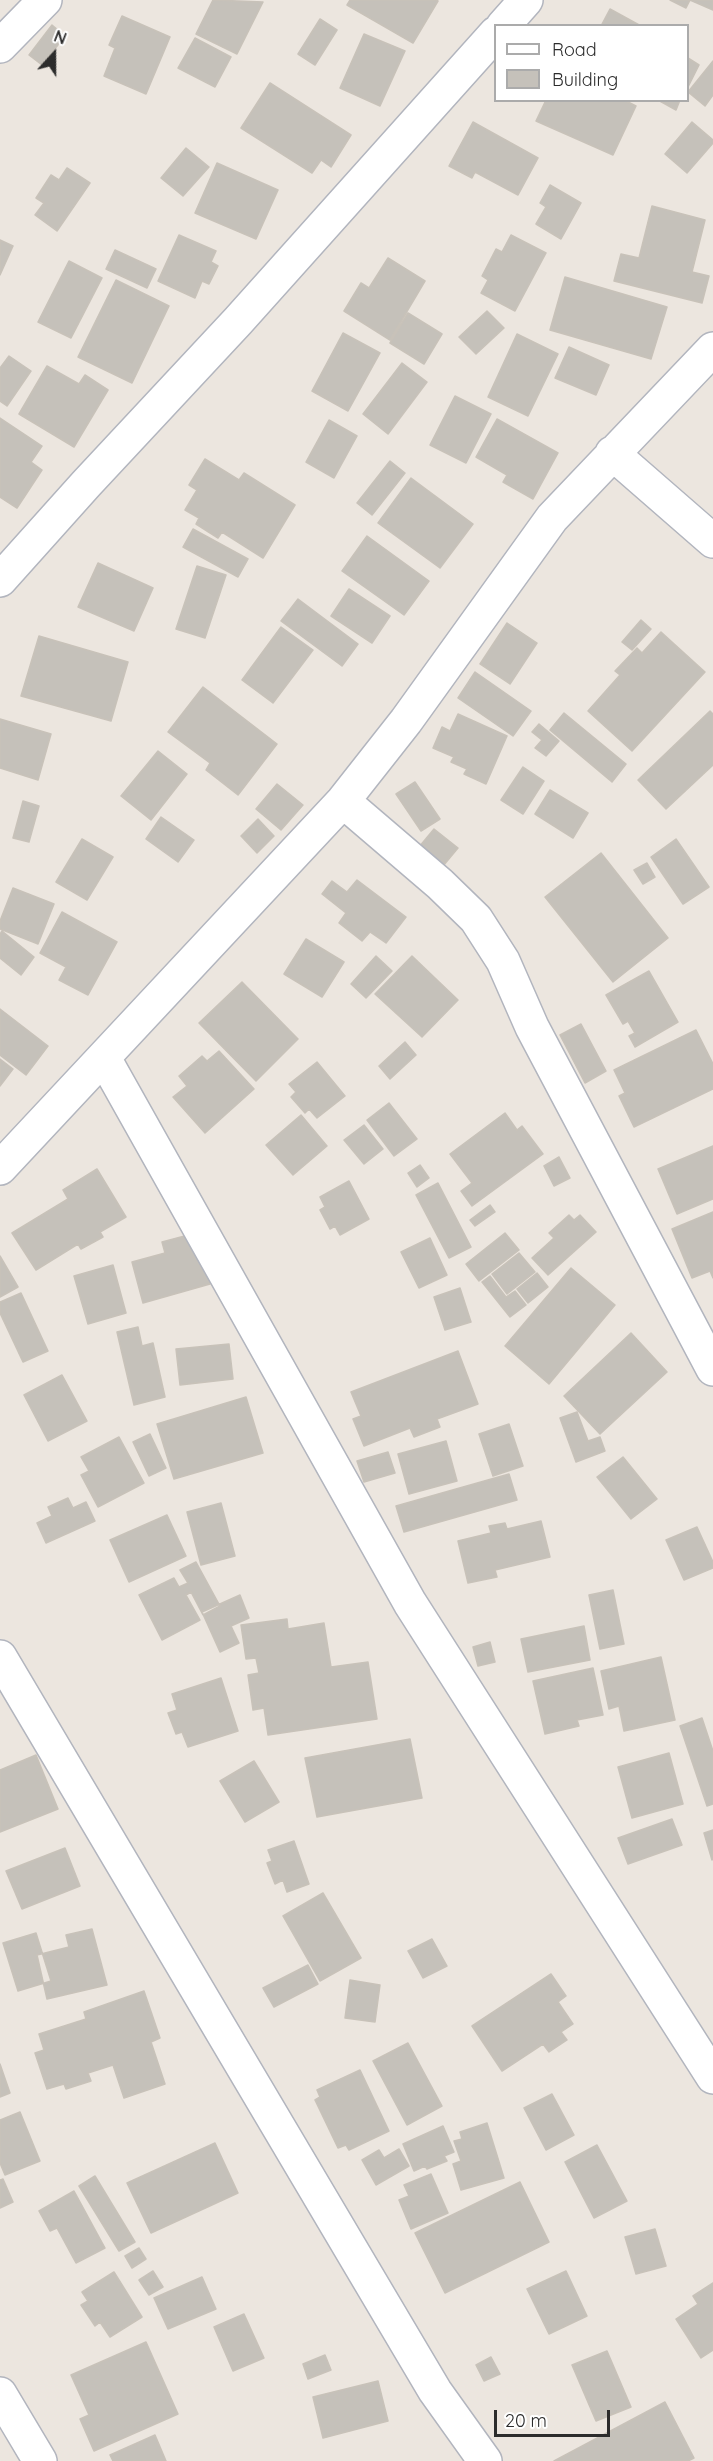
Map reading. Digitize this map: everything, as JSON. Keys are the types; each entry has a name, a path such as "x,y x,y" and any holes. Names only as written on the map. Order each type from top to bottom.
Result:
{"street":[{"path":"0,46 45,0"},
{"path":"505,24 526,0"},
{"path":"0,580 238,321 494,34"},
{"path":"0,1168 343,801 406,721 552,518 713,349"},
{"path":"612,453 713,541"},
{"path":"343,801 440,884 481,928 503,961 538,1037 713,1369"},
{"path":"104,1058 410,1603 713,2077"},
{"path":"0,1658 435,2391 485,2461"},
{"path":"0,2394 40,2461"}],"building":[{"path":"213,0 263,2 237,54 196,34"},
{"path":"350,0 438,1 413,43 347,5"},
{"path":"670,0 690,0 686,8"},
{"path":"690,0 713,0 713,10"},
{"path":"610,9 637,24 602,24"},
{"path":"122,16 170,37 146,94 104,76 115,48 109,45"},
{"path":"320,19 337,30 315,65 298,54"},
{"path":"52,25 65,36 42,65 29,55"},
{"path":"364,34 405,51 380,106 340,88"},
{"path":"195,38 231,57 215,87 178,68"},
{"path":"689,59 699,65 689,85"},
{"path":"713,61 713,95 705,106 689,91"},
{"path":"270,83 351,135 331,167 321,160 312,173 241,128"},
{"path":"545,102 628,102 636,106 613,155 536,121"},
{"path":"662,102 679,102 676,110"},
{"path":"473,122 538,158 518,195 475,172 472,178 449,166"},
{"path":"692,122 713,140 713,143 687,173 665,154"},
{"path":"186,148 209,167 183,196 161,178"},
{"path":"217,163 278,190 256,239 195,213"},
{"path":"67,168 90,183 57,231 35,215 44,203 36,198 51,175 59,180"},
{"path":"550,185 581,203 561,239 536,224 546,207 540,203"},
{"path":"652,206 705,220 692,272 709,276 702,303 614,281 621,254 639,258"},
{"path":"179,235 216,251 211,262 218,266 209,284 202,281 195,298 158,281"},
{"path":"511,235 546,253 515,311 481,293 488,280 482,276 496,249 502,252"},
{"path":"0,240 13,246 0,275"},
{"path":"115,250 156,269 147,288 106,269"},
{"path":"388,258 425,281 390,340 344,311 361,283 369,288"},
{"path":"69,261 102,278 71,338 38,322"},
{"path":"565,277 667,307 651,359 550,330"},
{"path":"116,280 169,306 132,383 78,357"},
{"path":"487,311 504,328 476,354 459,337"},
{"path":"408,313 442,334 424,364 390,343"},
{"path":"343,333 380,353 348,411 312,391"},
{"path":"517,334 558,354 528,416 488,397"},
{"path":"569,347 609,365 596,395 555,378"},
{"path":"9,356 31,371 7,406 0,401 0,368"},
{"path":"402,363 427,382 388,434 363,414"},
{"path":"47,366 79,384 85,375 108,390 74,447 19,414"},
{"path":"455,396 491,414 466,463 430,445"},
{"path":"0,418 42,446 31,462 42,470 17,508 0,497"},
{"path":"497,419 558,453 533,499 503,482 507,475 476,457"},
{"path":"329,420 357,436 334,478 306,462"},
{"path":"205,459 239,480 244,473 295,505 263,558 222,532 218,538 196,524 199,518 185,510 197,490 189,485"},
{"path":"390,461 405,473 372,515 357,503"},
{"path":"411,478 473,524 440,568 378,523"},
{"path":"193,529 248,559 238,577 183,547"},
{"path":"367,536 429,581 404,615 342,571"},
{"path":"98,563 153,588 134,631 78,607"},
{"path":"197,566 226,575 205,638 176,629"},
{"path":"349,589 390,616 372,643 331,616"},
{"path":"298,599 358,644 342,666 281,621"},
{"path":"641,620 651,629 632,650 622,642"},
{"path":"507,623 537,643 510,684 480,664"},
{"path":"281,627 313,650 273,703 242,680"},
{"path":"661,632 705,672 632,751 588,711 620,675 615,671 637,648 642,653"},
{"path":"39,636 128,662 111,721 21,696"},
{"path":"475,672 531,711 513,736 458,698"},
{"path":"203,687 277,744 238,795 206,770 210,763 168,732"},
{"path":"710,711 713,714 713,765 666,809 638,780"},
{"path":"564,713 626,764 612,782 550,730"},
{"path":"458,714 507,736 486,784 464,774 467,769 451,762 454,757 433,748 442,727 450,731"},
{"path":"0,719 51,734 38,780 0,768"},
{"path":"539,724 559,741 546,756 535,748 542,740 532,732"},
{"path":"158,751 187,774 151,820 121,796"},
{"path":"523,767 544,781 523,814 501,800"},
{"path":"415,782 440,819 421,831 396,794"},
{"path":"277,784 303,805 281,830 256,809"},
{"path":"550,790 588,813 573,838 535,814"},
{"path":"23,801 39,806 29,842 13,838"},
{"path":"161,817 194,840 178,862 146,839"},
{"path":"258,819 274,836 257,853 241,836"},
{"path":"434,829 458,848 443,866 419,847"},
{"path":"82,839 113,857 87,900 56,882"},
{"path":"676,839 709,887 683,904 651,857"},
{"path":"601,853 668,938 613,982 545,897"},
{"path":"647,863 655,877 643,884 634,870"},
{"path":"357,880 406,917 386,943 370,932 362,941 339,923 346,913 322,894 332,881 347,892"},
{"path":"13,888 54,904 38,944 0,929 0,921"},
{"path":"62,912 117,942 88,995 59,980 66,967 40,953"},
{"path":"2,931 34,957 21,975 0,958"},
{"path":"306,939 344,962 322,997 284,974"},
{"path":"376,956 392,971 366,998 351,984"},
{"path":"412,956 458,1000 422,1037 375,994"},
{"path":"649,971 678,1022 635,1047 629,1036 635,1033 628,1021 623,1024 606,995"},
{"path":"242,982 298,1039 256,1081 199,1023"},
{"path":"0,1009 48,1046 26,1075 0,1055"},
{"path":"581,1024 606,1071 585,1083 560,1035"},
{"path":"696,1030 713,1064 713,1089 634,1127 619,1096 625,1093 614,1070"},
{"path":"405,1042 416,1055 390,1079 379,1066"},
{"path":"219,1051 254,1089 205,1133 173,1097 187,1086 179,1076 202,1056 207,1061"},
{"path":"0,1059 13,1069 0,1086"},
{"path":"317,1062 345,1096 317,1118 309,1109 305,1113 291,1097 296,1092 289,1084"},
{"path":"389,1103 417,1139 394,1156 367,1120"},
{"path":"505,1113 517,1130 522,1126 543,1154 472,1206 461,1191 472,1183 450,1154"},
{"path":"301,1115 327,1146 293,1175 266,1145"},
{"path":"364,1125 383,1149 364,1164 344,1140"},
{"path":"713,1146 713,1199 677,1214 658,1169"},
{"path":"559,1157 570,1178 554,1186 544,1166"},
{"path":"420,1165 429,1178 417,1187 408,1173"},
{"path":"97,1169 126,1217 100,1232 103,1237 81,1249 78,1244 36,1270 12,1233 68,1199 63,1190"},
{"path":"349,1181 369,1219 340,1235 335,1226 330,1229 320,1210 325,1207 320,1197"},
{"path":"438,1183 471,1247 449,1258 416,1195"},
{"path":"490,1205 495,1212 475,1226 470,1220"},
{"path":"713,1212 713,1278 710,1271 692,1278 672,1229"},
{"path":"569,1215 574,1220 580,1215 596,1232 548,1275 532,1258 554,1238 549,1233"},
{"path":"196,1233 210,1284 143,1303 132,1262 165,1253 162,1242"},
{"path":"505,1233 519,1250 479,1281 466,1264"},
{"path":"430,1238 447,1275 419,1288 401,1252"},
{"path":"519,1253 535,1272 507,1294 492,1274"},
{"path":"0,1256 18,1287 0,1297"},
{"path":"113,1265 126,1313 88,1324 74,1276"},
{"path":"571,1268 615,1305 549,1384 505,1346"},
{"path":"537,1273 548,1287 528,1303 517,1289"},
{"path":"490,1276 506,1297 515,1291 526,1305 510,1317 482,1282"},
{"path":"460,1288 471,1322 445,1330 434,1297"},
{"path":"21,1293 48,1351 23,1362 0,1313 0,1302"},
{"path":"138,1327 142,1346 153,1343 165,1397 134,1405 117,1332"},
{"path":"631,1333 667,1372 600,1434 564,1396"},
{"path":"229,1344 233,1379 180,1385 176,1349"},
{"path":"458,1351 478,1404 437,1419 440,1427 414,1437 410,1428 364,1446 353,1419 361,1416 351,1392"},
{"path":"62,1375 87,1421 48,1441 24,1395"},
{"path":"246,1397 263,1453 174,1479 157,1424"},
{"path":"577,1412 588,1441 600,1437 605,1451 576,1462 560,1418"},
{"path":"509,1424 523,1466 493,1476 479,1434"},
{"path":"150,1434 166,1468 149,1476 133,1442"},
{"path":"119,1437 144,1483 98,1507 81,1475 89,1471 81,1457"},
{"path":"446,1441 457,1481 409,1494 398,1454"},
{"path":"388,1452 395,1473 364,1482 357,1461"},
{"path":"623,1457 657,1499 631,1519 597,1477"},
{"path":"509,1474 517,1500 404,1532 396,1506"},
{"path":"68,1498 73,1508 86,1502 95,1521 46,1543 37,1523 52,1516 48,1507"},
{"path":"221,1503 235,1556 201,1565 187,1512"},
{"path":"167,1515 186,1556 129,1582 110,1540"},
{"path":"541,1521 550,1557 495,1570 497,1577 468,1583 458,1541 491,1533 489,1526 505,1523 507,1529"},
{"path":"697,1527 713,1562 713,1568 684,1580 666,1540"},
{"path":"196,1562 220,1606 203,1615 191,1592 186,1595 200,1620 162,1640 139,1595 174,1578 179,1587 188,1583 180,1570"},
{"path":"613,1590 624,1644 600,1649 589,1595"},
{"path":"240,1595 249,1618 231,1626 239,1643 220,1652 202,1612"},
{"path":"287,1619 288,1629 324,1623 331,1667 368,1662 377,1719 268,1735 264,1708 253,1710 248,1675 259,1673 256,1658 246,1659 241,1625"},
{"path":"584,1626 590,1660 528,1672 521,1639"},
{"path":"490,1642 495,1662 478,1666 473,1647"},
{"path":"661,1657 675,1720 624,1731 619,1706 609,1709 601,1671"},
{"path":"593,1668 603,1715 577,1720 579,1726 545,1734 533,1681"},
{"path":"221,1678 238,1731 188,1747 182,1732 176,1734 168,1713 177,1710 172,1694"},
{"path":"702,1718 713,1751 713,1804 707,1806 680,1726"},
{"path":"410,1739 422,1798 317,1817 305,1758"},
{"path":"669,1753 683,1804 632,1818 618,1767"},
{"path":"36,1755 58,1809 0,1832 0,1770"},
{"path":"254,1761 279,1802 245,1822 220,1781"},
{"path":"672,1819 682,1845 628,1864 618,1838"},
{"path":"713,1830 713,1859 712,1860 704,1833"},
{"path":"294,1841 309,1884 287,1892 283,1880 275,1884 267,1863 272,1861 268,1850"},
{"path":"65,1848 80,1886 22,1909 6,1871"},
{"path":"323,1893 361,1958 320,1981 283,1916"},
{"path":"92,1929 107,1985 47,1999 37,1955 69,1947 66,1935"},
{"path":"36,1933 51,1981 18,1991 3,1943"},
{"path":"432,1939 447,1966 423,1978 408,1951"},
{"path":"308,1965 318,1984 274,2007 263,1988"},
{"path":"551,1974 566,1996 558,2002 573,2024 561,2032 567,2040 549,2052 543,2044 502,2071 472,2026"},
{"path":"350,1980 380,1985 375,2022 345,2018"},
{"path":"144,1991 160,2038 151,2042 165,2084 124,2098 113,2065 88,2073 91,2081 66,2089 64,2084 47,2089 35,2053 44,2050 39,2034 86,2019 84,2012"},
{"path":"408,2043 442,2106 407,2125 373,2061"},
{"path":"0,2064 10,2093 0,2097"},
{"path":"360,2070 389,2131 349,2150 346,2145 338,2148 315,2100 320,2097 317,2090"},
{"path":"552,2094 574,2135 546,2150 524,2108"},
{"path":"20,2112 40,2161 5,2175 0,2163 0,2120"},
{"path":"487,2123 504,2178 461,2190 453,2164 461,2161 454,2141 462,2139 460,2132"},
{"path":"443,2126 454,2152 444,2156 447,2161 427,2169 425,2166 414,2171 403,2144"},
{"path":"215,2143 238,2193 151,2233 127,2183"},
{"path":"597,2145 627,2201 594,2218 565,2162"},
{"path":"399,2149 409,2166 376,2185 362,2160 379,2150 384,2158"},
{"path":"431,2174 448,2213 411,2229 399,2200 409,2196 404,2185"},
{"path":"95,2176 135,2242 119,2251 79,2186"},
{"path":"3,2179 13,2202 0,2208 0,2180"},
{"path":"520,2182 549,2242 445,2293 415,2233"},
{"path":"74,2191 105,2248 76,2263 57,2228 50,2231 39,2211"},
{"path":"655,2229 666,2266 636,2274 625,2237"},
{"path":"139,2248 146,2259 132,2268 125,2256"},
{"path":"153,2271 163,2287 149,2295 139,2280"},
{"path":"566,2271 587,2316 549,2334 527,2289"},
{"path":"114,2272 142,2317 110,2337 100,2322 95,2326 81,2305 88,2301 82,2292"},
{"path":"202,2277 216,2309 168,2329 154,2298"},
{"path":"713,2283 713,2350 701,2358 676,2319 698,2304 693,2296"},
{"path":"244,2314 264,2358 233,2371 214,2327"},
{"path":"146,2342 178,2414 94,2451 80,2419 89,2415 71,2375"},
{"path":"607,2351 631,2407 596,2421 572,2365"},
{"path":"325,2355 331,2370 308,2379 303,2364"},
{"path":"491,2357 500,2374 484,2381 476,2365"},
{"path":"378,2381 388,2421 323,2438 313,2397"},
{"path":"665,2402 694,2458 688,2461 554,2461"},
{"path":"155,2435 166,2461 113,2461 110,2455"}]}
